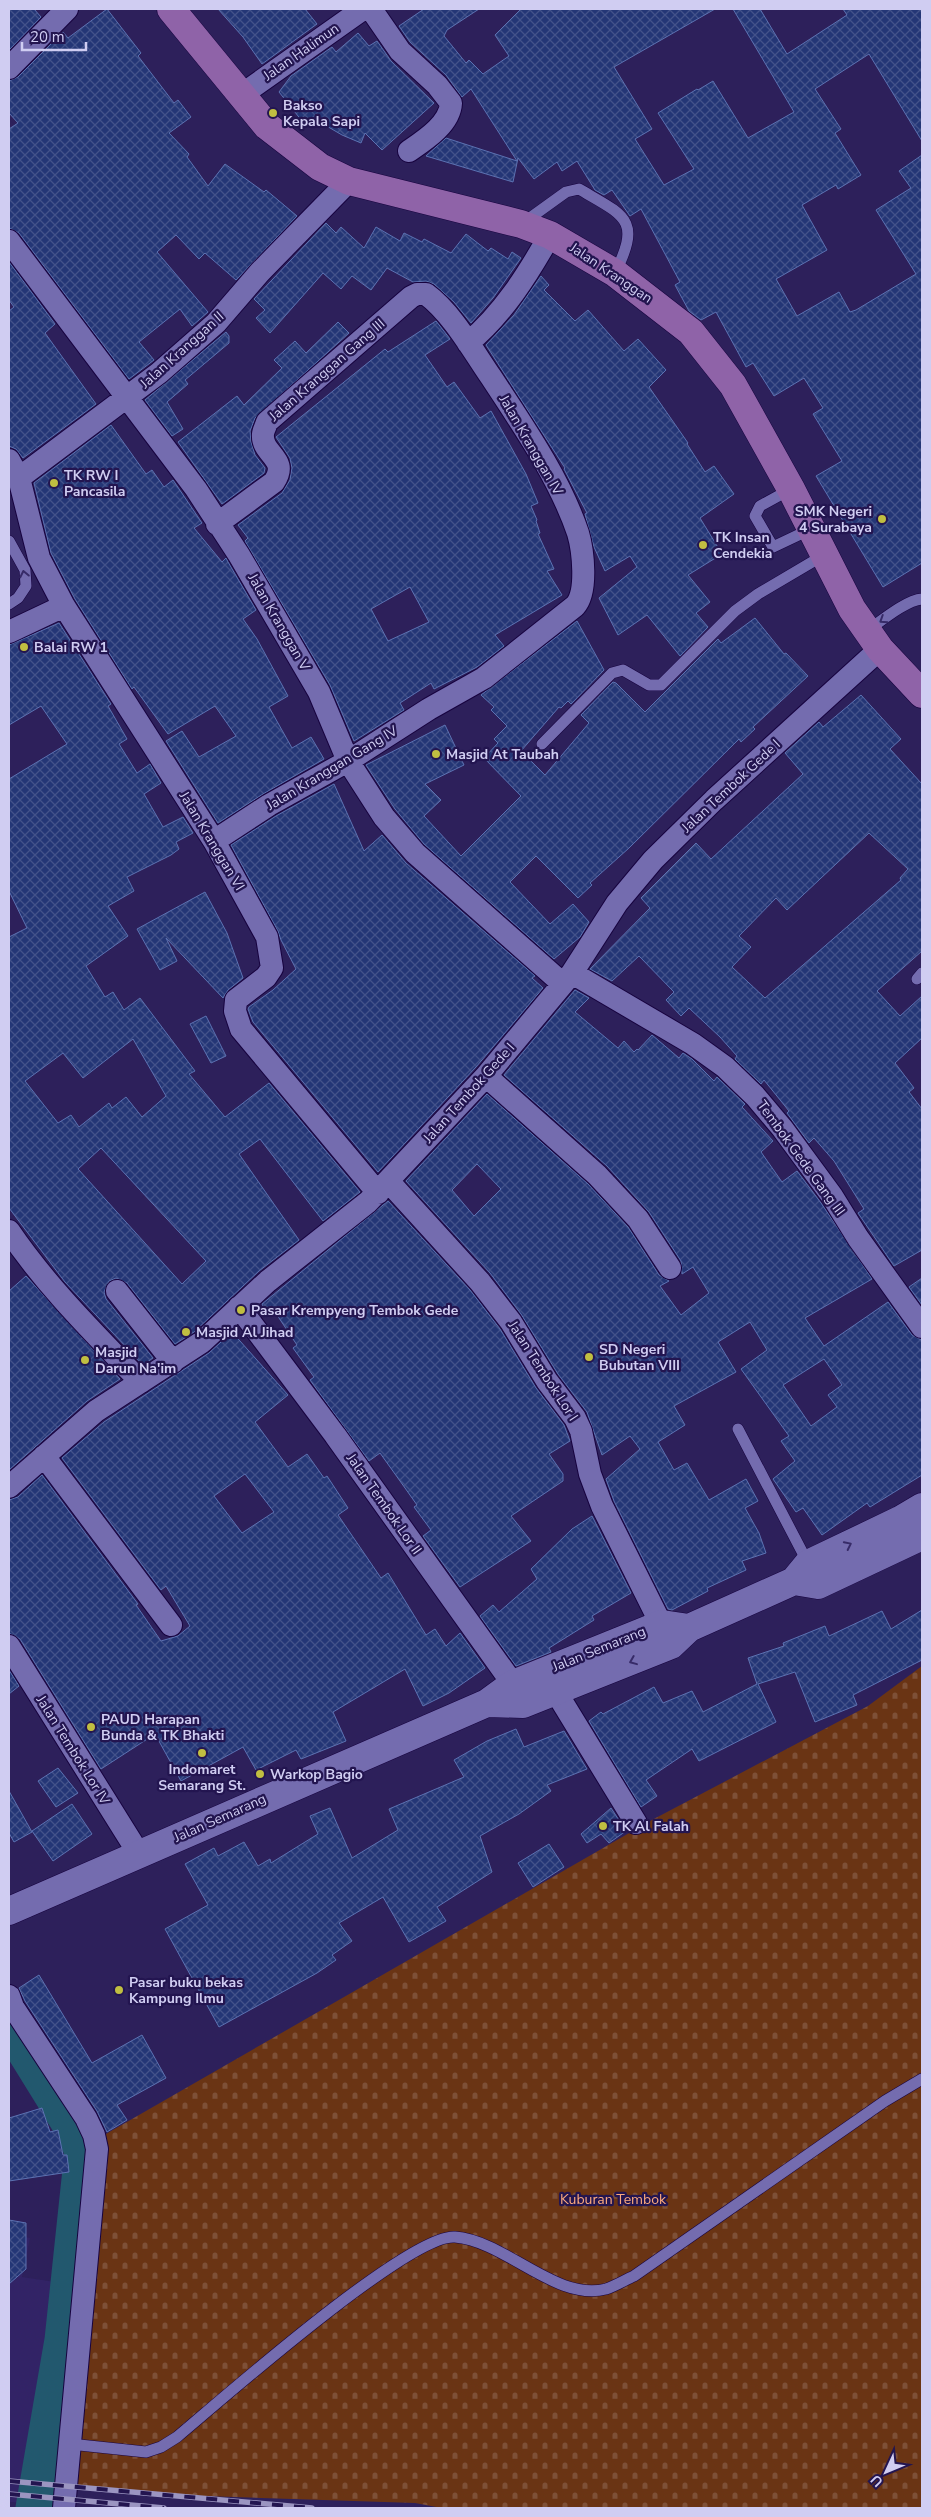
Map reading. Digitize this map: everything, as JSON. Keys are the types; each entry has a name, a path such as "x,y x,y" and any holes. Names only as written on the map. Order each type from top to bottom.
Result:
{"main road":[{"name":"Jalan Kranggan","path":"171,9 240,96 267,126 294,149 320,167 349,181 521,224 550,235 615,273 668,313 709,352 734,384 791,489 852,609 873,640 921,691"}],"street":[{"path":"9,68 67,9"},
{"name":"Jalan Halimun","path":"240,96 333,18 363,9"},
{"path":"371,9 400,51 452,103 449,115 441,126 409,151"},
{"name":"Jalan Kranggan II","path":"14,469 127,398 160,373 216,323 260,272 349,181"},
{"path":"468,342 493,320 536,261 550,235"},
{"name":"Jalan Kranggan V","path":"9,241 196,489 240,554 320,692 348,762 384,817 415,853 567,979"},
{"name":"Jalan Kranggan Gang III","path":"218,524 274,482 280,474 280,468 263,435 267,422 411,297 418,294 426,294"},
{"name":"Jalan Kranggan IV","path":"426,294 438,304 468,342 536,448 560,491 578,533 582,556 582,596 575,606 495,670 451,696"},
{"name":"Jalan Kranggan VI","path":"14,469 39,558 64,606 214,841 266,937 272,968 266,977 236,1000 235,1011 241,1029 383,1187"},
{"path":"9,632 64,606"},
{"name":"Jalan Tembok Gede I","path":"9,1488 96,1411 202,1342 268,1281 342,1224 383,1187 486,1076 567,979 616,903 653,860 873,640"},
{"name":"Jalan Kranggan Gang IV","path":"214,841 269,805 348,762 451,696"},
{"name":"Tembok Gede Gang III","path":"567,979 694,1044 725,1067 755,1096 782,1128 832,1196 858,1238 922,1327"},
{"path":"486,1076 597,1174 638,1220 670,1268"},
{"name":"Jalan Tembok Lor I","path":"383,1187 480,1282 511,1322 547,1381 575,1418 581,1431 590,1474 602,1506 674,1632"},
{"path":"9,1231 56,1292 141,1382"},
{"path":"116,1291 173,1362"},
{"name":"Jalan Tembok Lor II","path":"239,1307 336,1436 518,1694"},
{"path":"44,1456 172,1625"},
{"name":"Jalan Semarang","path":"807,1577 922,1506"},
{"name":"Jalan Semarang","path":"9,1911 487,1703 518,1694 807,1577 922,1536"},
{"name":"Jalan Semarang","path":"518,1694 556,1692 674,1632"},
{"name":"Jalan Tembok Lor IV","path":"9,1646 138,1854"},
{"path":"556,1692 636,1823"},
{"path":"9,1996 13,2007 86,2118 94,2135 97,2149 64,2508"}],"lane":[{"path":"521,224 566,192 580,189 620,216 628,227 629,239 627,250 615,273"},
{"path":"791,489 760,506 755,516 773,547 811,529"},
{"path":"9,541 13,559 25,570 26,586 18,598 9,604"},
{"path":"542,744 612,673 623,670 649,686 662,685 735,611 758,594 824,555"},
{"path":"873,640 899,610 917,599 922,599"},
{"path":"738,1429 807,1577"},
{"path":"70,2444 146,2452 161,2447 177,2437 332,2308 425,2244 452,2236 469,2239 498,2249 552,2280 586,2290 606,2289 634,2276 885,2101 922,2079"}],"shaded area":[{"path":"9,2233 30,2238 22,2277 62,2283 56,2343 32,2503 9,2502"}],"green space":[{"name":"Kuburan Tembok","path":"922,1666 922,2508 442,2508 415,2503 175,2495 53,2485 92,2142 650,1821 868,1706"}],"building":[{"path":"9,9 34,9 41,17 9,50"},
{"path":"107,9 141,53 138,56 174,103 178,100 191,117 169,133 189,154 187,157 208,186 225,164 264,192 266,190 297,216 236,280 205,253 199,259 176,235 157,252 208,312 192,326 180,309 139,342 154,360 129,379 19,233 9,228 9,129 18,123 9,113 9,81 18,77 63,32 68,38"},
{"path":"218,9 305,9 317,24 262,64 243,37"},
{"path":"424,9 479,9 447,30 444,36 466,63 469,60 483,74 509,56 495,35 521,9 715,9 614,67 652,129 635,139 664,185 694,169 658,113 697,89 713,81 748,138 794,112 733,9 760,9 787,54 847,15 843,9 922,9 922,141 869,54 815,89 841,129 835,133 861,175 838,189 836,185 802,205 827,250 776,279 797,316 839,292 850,312 856,310 916,274 876,210 911,188 899,171 922,155 922,563 883,587 816,476 842,461 813,414 823,408 804,378 774,396 753,363 746,367 716,312 701,320 689,311 675,285 680,282 641,209 630,216 612,190 604,195 595,190 577,161 562,171 557,162 534,179 518,158 513,182 426,156 446,138 517,161 471,89 462,97 446,75 410,42 399,26"},
{"path":"358,33 369,46 377,41 391,61 434,103 382,150 365,133 361,143 342,135 313,118 306,126 279,92 291,76 332,47 336,52"},
{"path":"326,223 336,233 341,227 364,248 376,227 400,241 404,233 422,242 424,239 451,253 466,234 488,251 491,248 508,259 512,252 521,258 493,298 471,323 454,302 434,284 426,281 413,282 387,268 371,290 352,276 341,289 323,273 270,333 256,318 265,310 254,299"},
{"path":"9,262 55,324 45,333 96,404 23,458 16,449 9,446 9,311 14,307 9,300"},
{"path":"541,276 549,285 544,290 575,321 588,310 624,351 638,339 666,370 649,387 688,443 705,472 714,466 734,494 700,518 722,554 688,575 710,602 696,613 708,627 680,656 647,615 618,635 599,598 637,567 630,556 605,571 594,547 585,514 587,513 565,468 486,345 514,315"},
{"path":"436,321 450,339 425,355 447,387 454,382 480,418 491,411 526,474 538,503 531,506 537,520 540,533 538,534 554,569 547,571 562,595 495,635 504,646 477,667 434,689 431,683 400,703 404,710 354,741 330,685 245,541 248,538 238,525 282,493 290,480 292,468 290,458 276,437 385,349 388,352","holes":["410,587 429,622 388,641 371,609"]},
{"path":"338,322 349,333 255,418 250,431 251,442 255,455 265,468 264,473 222,504 178,442 237,396 244,405 282,368 274,360 295,341 306,353"},
{"path":"226,332 229,336 229,343 185,380 188,384 167,402 183,429 172,436 145,400"},
{"path":"111,425 146,474 152,470 164,487 173,480 202,523 194,528 222,562 226,558 256,610 243,619 257,639 288,696 269,707 292,748 311,737 324,759 263,794 218,823 166,741 182,731 199,757 236,736 215,706 168,734 134,687 132,689 75,599 51,553 34,483"},
{"path":"755,618 784,654 786,653 808,676 753,727 755,729 741,742 739,739 629,848 590,883 592,885 578,898 536,856 510,882 550,924 573,904 589,922 580,937 554,959 424,844 395,809 366,765 445,725 464,765 425,784 441,800 424,816 461,856 521,796 484,758 498,743 494,739 507,726 491,710 494,707 481,695 577,621 604,670 571,704 568,701 561,708 559,707 521,751 545,775 589,723 581,715 613,682 645,712 718,639 721,643"},
{"path":"59,623 111,704 108,706 127,739 119,744 137,773 150,764 161,783 144,794 163,827 183,817 193,833 176,842 179,849 171,855 127,877 134,891 108,906 128,936 86,966 105,997 113,992 124,1010 140,998 195,1071 189,1074 225,1117 269,1083 360,1192 323,1221 260,1139 239,1154 299,1240 259,1271 194,1332 175,1344 127,1283 116,1278 109,1281 104,1292 106,1299 153,1358 143,1365 65,1282 9,1208 9,937 27,928 9,891 9,779 67,744 41,706 9,725 9,645","holes":["133,1039 166,1096 142,1117 126,1097 112,1108 109,1103 79,1127 71,1115 58,1123 25,1081 63,1053 83,1078","101,1148 206,1261 182,1284 78,1169"]},
{"path":"861,695 901,739 890,749 922,784 922,951 877,991 900,1016 922,996 922,1038 895,1063 914,1088 909,1092 922,1109 922,1250 894,1266 858,1213 864,1209 834,1161 814,1138 809,1143 787,1113 789,1111 764,1080 761,1084 735,1059 737,1056 720,1037 689,1008 681,1016 666,1000 674,992 639,956 612,981 590,969 650,908 641,898 696,843 711,859 803,774 785,753 819,722 823,727","holes":["869,833 908,869 900,878 901,880 765,998 732,967 751,947 739,936 776,898 787,910"]},
{"path":"334,784 364,851 382,835 406,863 535,976 532,978 543,988 476,1067 378,1172 253,1022 248,1009 296,969 278,931 231,845 276,816"},
{"path":"205,892 227,933 243,978 228,990 223,998 166,938 177,961 160,970 137,929"},
{"path":"575,990 589,998 575,1012 618,1048 624,1041 634,1052 652,1035 679,1058 683,1053 692,1059 714,1081 717,1077 745,1104 742,1107 773,1141 761,1152 782,1182 797,1171 872,1279 805,1318 824,1346 888,1302 912,1335 922,1340 922,1475 870,1507 867,1503 822,1535 803,1508 796,1512 773,1479 795,1461 781,1441 789,1436 741,1369 767,1350 750,1322 718,1342 736,1372 674,1406 685,1425 658,1442 674,1470 687,1463 709,1500 746,1479 758,1501 745,1508 759,1533 766,1553 742,1561 746,1570 707,1588 708,1591 672,1610 668,1609 614,1501 606,1479 640,1449 630,1436 602,1455 587,1412 558,1374 521,1314 490,1273 406,1181 487,1094 588,1184 628,1227 659,1275 669,1281 660,1286 681,1315 709,1293 693,1267 682,1274 681,1261 649,1212 607,1166 504,1075","holes":["477,1164 501,1189 474,1216 452,1190","824,1359 842,1385 828,1395 837,1407 811,1426 783,1385"]},
{"path":"206,1016 226,1056 211,1063 190,1024"},
{"path":"388,1201 470,1290 500,1329 536,1388 564,1425 570,1441 549,1454 563,1474 563,1481 511,1516 531,1541 460,1587 423,1536 431,1530 414,1507 417,1505 380,1453 369,1461 310,1380 314,1377 293,1348 297,1345 271,1306 265,1310 262,1304"},
{"path":"26,1276 120,1379 87,1401 9,1470 9,1291"},
{"path":"922,1278 922,1305 909,1287"},
{"path":"232,1332 288,1395 255,1422 288,1467 307,1454 324,1478 327,1476 348,1508 338,1515 381,1578 388,1573 426,1635 435,1629 446,1646 460,1633 485,1668 449,1693 423,1706 405,1669 333,1712 346,1741 301,1759 296,1750 256,1770 243,1747 181,1781 155,1734 101,1769 20,1639 9,1633 9,1500 18,1497 42,1475 138,1604 136,1605 161,1641 178,1636 190,1626 166,1586 161,1590 62,1458 104,1422 209,1353","holes":["245,1474 274,1512 242,1533 214,1496"]},
{"path":"592,1516 631,1593 592,1616 594,1620 549,1648 551,1652 516,1666 480,1616 493,1605 499,1612 537,1579 531,1569 572,1529"},
{"path":"922,1610 922,1660 853,1695 857,1705 815,1722 795,1672 758,1684 776,1722 699,1761 692,1749 646,1780 657,1796 641,1807 589,1721 601,1712 603,1714 654,1687 663,1703 692,1691 703,1712 757,1684 748,1658 784,1646 783,1643 825,1626 829,1636 882,1611 891,1629"},
{"path":"9,1670 19,1686 9,1694"},
{"path":"516,1729 524,1747 564,1731 587,1769 547,1785 551,1791 519,1814 480,1836 492,1872 437,1907 446,1921 409,1942 383,1897 339,1923 352,1941 332,1955 336,1960 317,1973 219,2027 165,1929 208,1905 185,1864 214,1848 218,1856 244,1842 258,1866 270,1859 271,1863 318,1834 310,1816 330,1808 352,1858 398,1830 389,1809 464,1777 454,1760 487,1741"},
{"path":"58,1768 78,1793 56,1807 38,1781"},
{"path":"9,1791 32,1832 14,1842 9,1833"},
{"path":"72,1804 92,1834 53,1861 32,1831"},
{"path":"611,1808 626,1831 609,1843 601,1834 587,1843 581,1834"},
{"path":"549,1844 564,1867 533,1887 518,1863"},
{"path":"39,1975 92,2063 142,2035 166,2078 117,2105 127,2120 107,2132 97,2111 25,2001 19,1988"},
{"path":"42,2108 50,2132 58,2130 63,2155 67,2155 69,2172 9,2181 9,2118"},
{"path":"9,2220 26,2223 26,2269 9,2284"}],"waterway":[{"path":"9,2023 74,2128 84,2151 64,2340 35,2508"}],"railway":[{"path":"9,2481 312,2508"},
{"path":"9,2494 164,2508"}],"place":[{"name":"Bakso Kepala Sapi","path":"273,113"},
{"name":"TK RW I Pancasila","path":"54,483"},
{"name":"SMK Negeri 4 Surabaya","path":"882,519"},
{"name":"TK Insan Cendekia","path":"703,545"},
{"name":"Balai RW 1","path":"24,647"},
{"name":"Masjid At Taubah","path":"436,754"},
{"name":"Pasar Krempyeng Tembok Gede","path":"241,1310"},
{"name":"Masjid Al Jihad","path":"186,1332"},
{"name":"SD Negeri Bubutan VIII","path":"589,1357"},
{"name":"Masjid Darun Na'im","path":"85,1360"},
{"name":"PAUD Harapan Bunda & TK Bhakti","path":"91,1727"},
{"name":"Indomaret Semarang St.","path":"202,1753"},
{"name":"Warkop Bagio","path":"260,1774"},
{"name":"TK Al Falah","path":"603,1826"},
{"name":"Pasar buku bekas Kampung Ilmu","path":"119,1990"}]}
